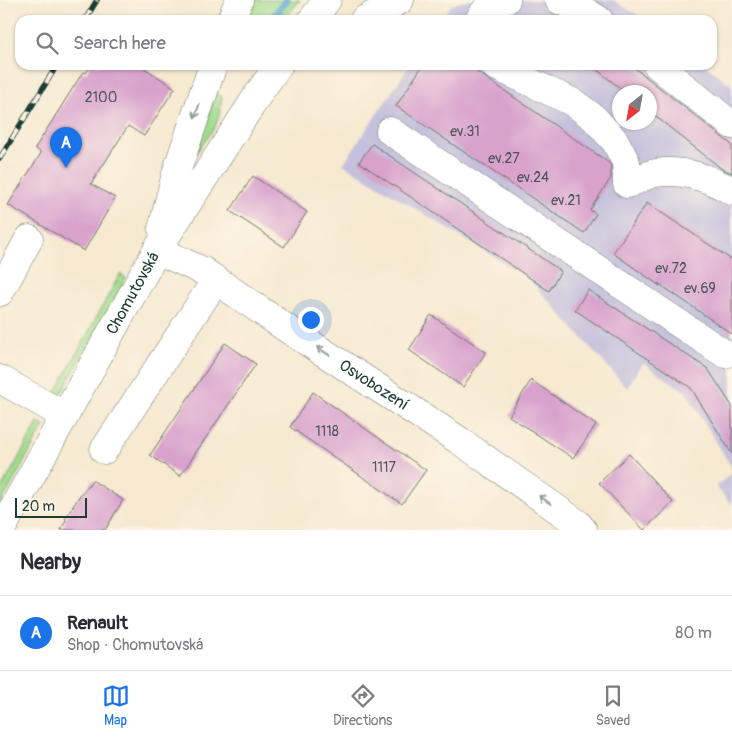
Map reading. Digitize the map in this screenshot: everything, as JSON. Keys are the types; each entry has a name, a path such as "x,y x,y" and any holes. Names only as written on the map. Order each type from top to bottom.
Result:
{"street":[{"path":"233,15 239,0"},
{"path":"316,15 328,0"},
{"path":"373,15 400,0"},
{"path":"482,15 492,5 506,0"},
{"path":"559,0 591,15"},
{"path":"157,250 177,170 211,70"},
{"name":"Chomutovská","path":"1,530 157,250 275,70"},
{"path":"263,87 289,70"},
{"path":"505,70 574,103 594,118 615,142 626,162 627,184 655,173 678,172 703,177 732,191"},
{"path":"663,70 732,125"},
{"path":"390,132 726,354"},
{"path":"0,292 29,240"},
{"name":"Osvobození","path":"157,250 209,276 460,442 577,523 583,530"},
{"path":"104,450 209,276"},
{"path":"0,379 65,416"}],"shaded area":[{"path":"470,0 613,0 638,15 444,15 451,5"},
{"path":"407,70 711,70 732,86 732,468 686,392 643,363 627,388 528,278 343,164"},
{"path":"732,472 732,505 716,487"}],"green space":[{"path":"252,0 300,0 288,15 246,15"},
{"path":"216,91 222,97 220,113 215,127 197,152"},
{"path":"120,274 126,278 62,392 53,397"},
{"path":"38,423 44,426 0,505 0,491"}],"building":[{"path":"88,70 148,70 175,88 144,136 128,126 91,184 115,198 84,251 8,205 41,153 35,148 83,72 86,73"},
{"path":"420,70 474,70 608,162 611,166 611,178 590,210 596,214 584,233 396,106"},
{"path":"597,70 637,70 656,85 616,85"},
{"path":"657,86 732,145 732,173 722,169 657,118"},
{"path":"372,144 561,271 549,291 359,162"},
{"path":"253,176 307,212 284,247 230,211"},
{"path":"647,203 732,260 732,334 613,253"},
{"path":"588,290 708,369 732,406 732,454 691,388 575,310"},
{"path":"431,315 486,352 463,387 409,350"},
{"path":"225,343 256,364 180,476 150,455"},
{"path":"531,380 596,425 573,458 509,416"},
{"path":"313,392 426,470 402,504 290,427"},
{"path":"629,454 673,502 644,530 599,483"},
{"path":"92,480 123,500 105,530 61,530 65,519"}],"waterway":[{"path":"276,15 286,0"}],"railway":[{"path":"88,15 97,0"},
{"path":"0,158 54,70"}],"place":[{"name":"Renault","path":"66,168"}]}
